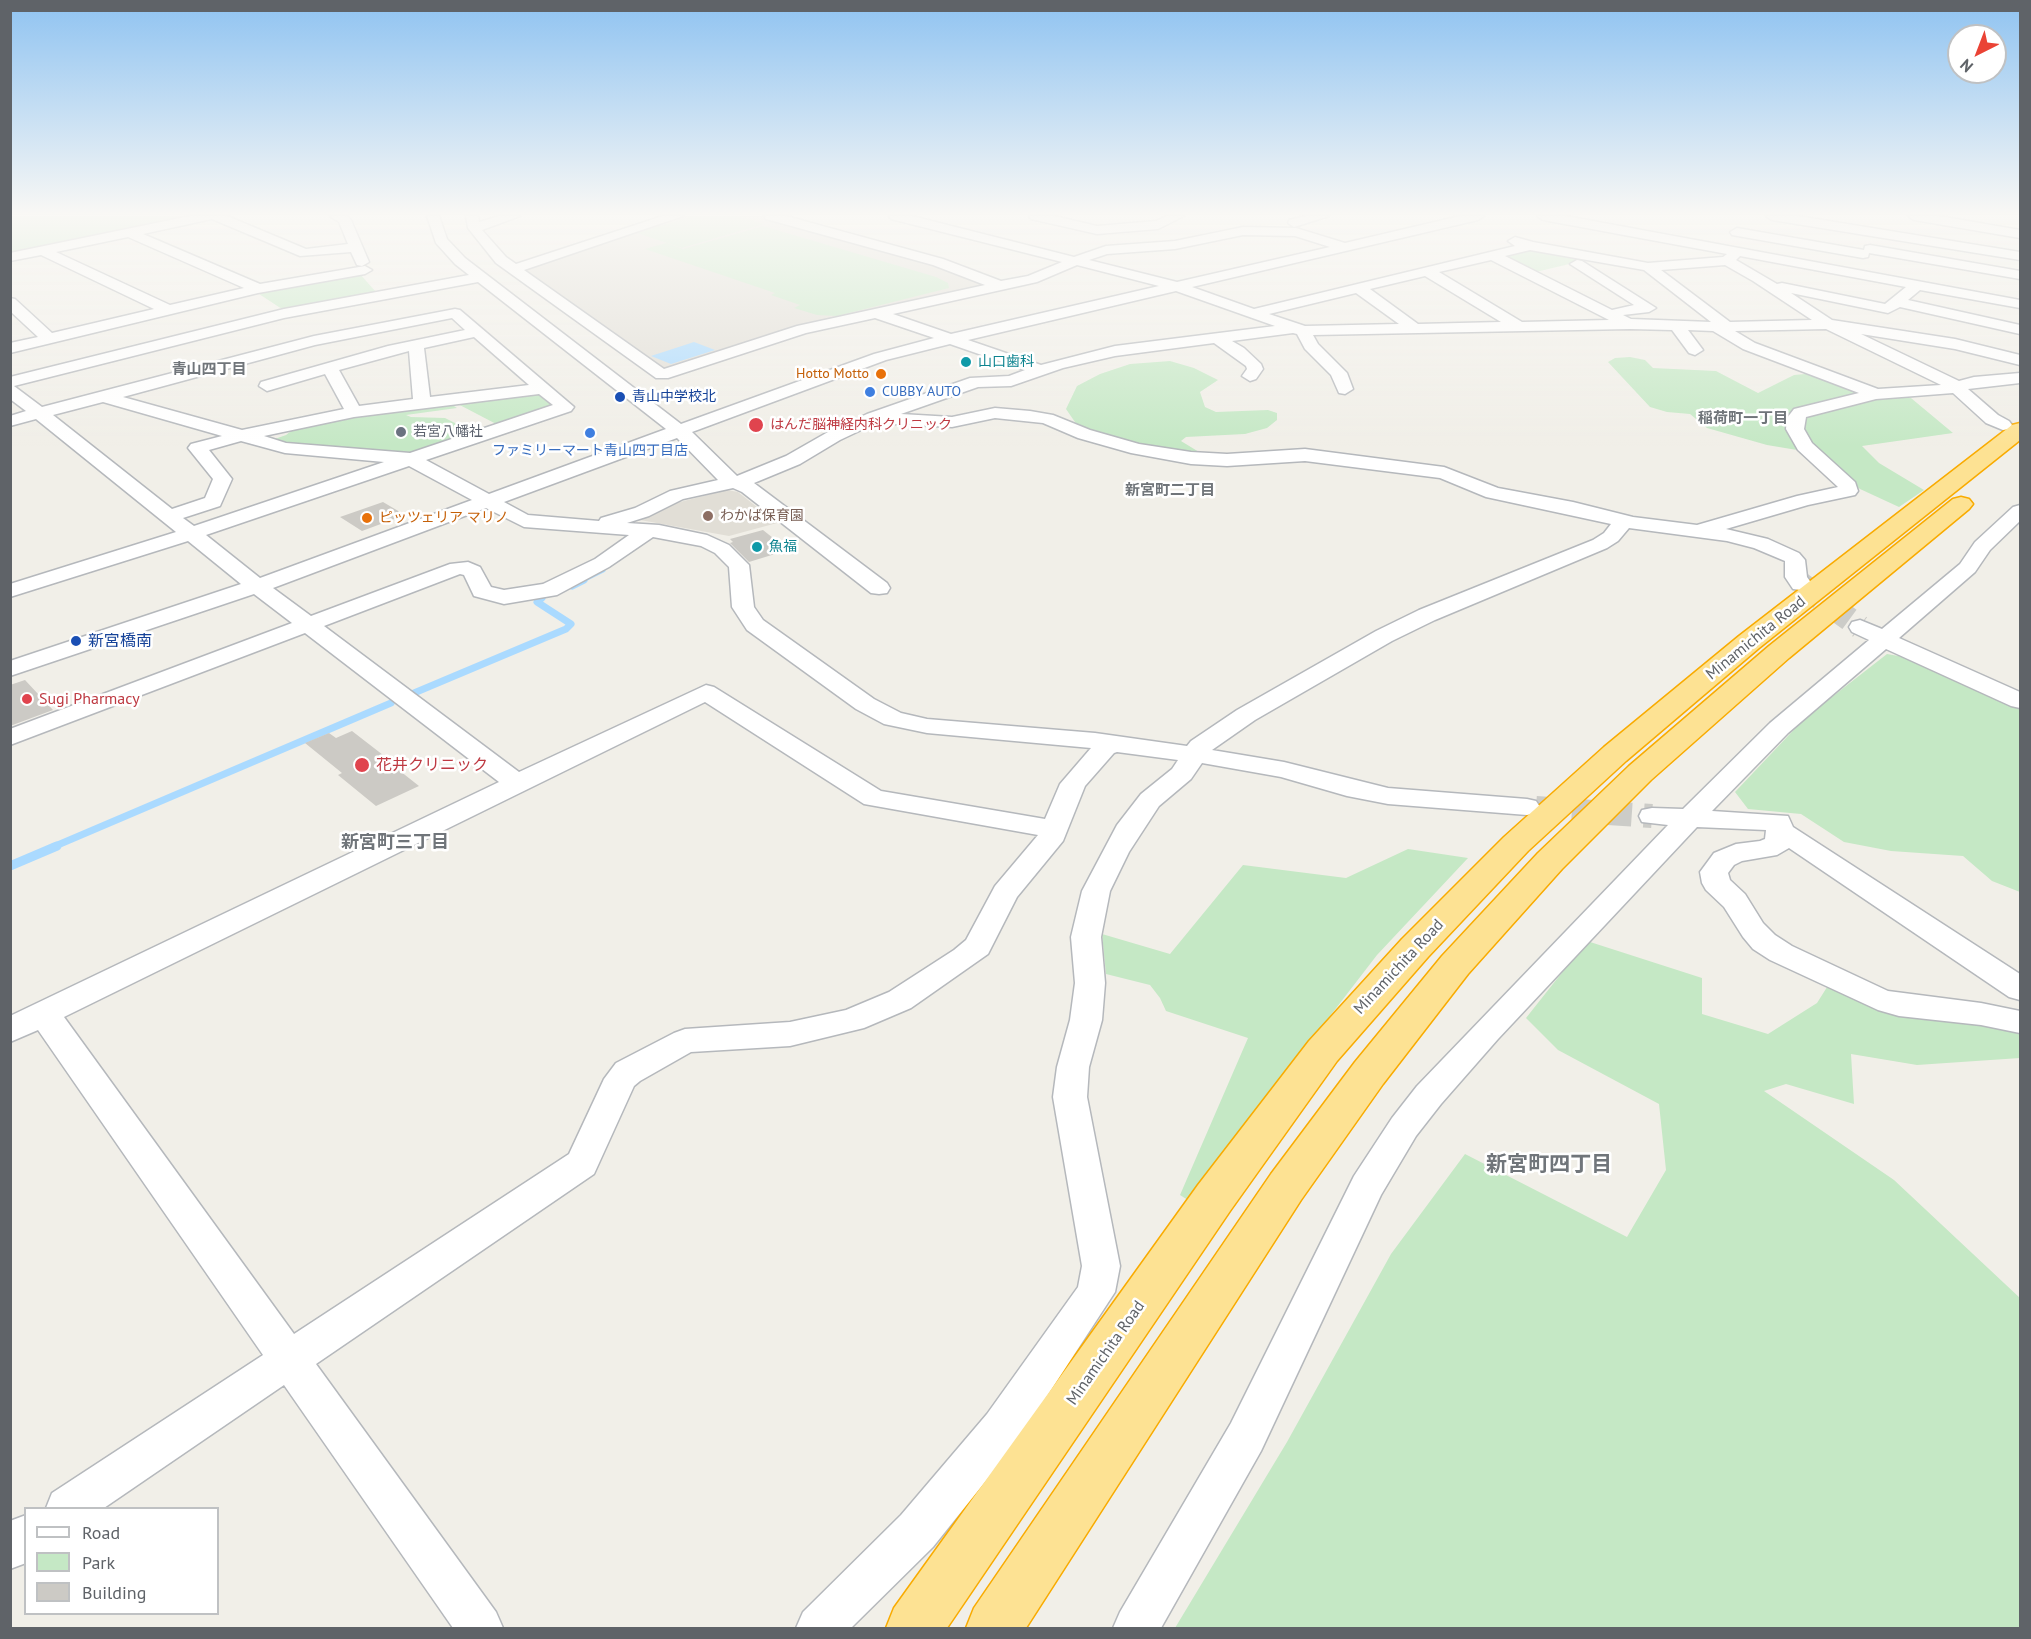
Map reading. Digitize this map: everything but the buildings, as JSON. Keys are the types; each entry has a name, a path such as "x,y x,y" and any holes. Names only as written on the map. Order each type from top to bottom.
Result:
{"highway":[{"name":"Minamichita Road","path":"914,1629 1214,1198 1323,1051 1415,948 1516,844 1615,754 1749,642 2015,437"},
{"name":"Minamichita Road","path":"994,1629 1286,1187 1368,1073 1455,965 1550,861 1640,773 1779,652 2015,437"}],"street":[{"path":"132,292 168,310"},
{"path":"10,348 243,292"},
{"path":"10,382 298,311 395,292"},
{"path":"499,292 677,430 726,478 749,488 879,588"},
{"path":"547,292 662,375 802,329 970,292"},
{"path":"10,669 257,586 880,357 1148,292"},
{"path":"1194,292 1298,330 1339,373 1345,389"},
{"path":"1255,314 1341,292"},
{"path":"1365,292 1414,329"},
{"path":"1463,292 1518,326"},
{"path":"1568,292 1630,324"},
{"path":"1606,312 1649,308 1618,292"},
{"path":"1679,292 1749,346 1876,394"},
{"path":"1782,292 1828,324 1955,386 2015,437"},
{"path":"1809,292 1888,309 1909,292"},
{"path":"1958,292 2020,304"},
{"path":"387,294 418,320"},
{"path":"10,302 49,339"},
{"path":"1898,302 2020,330"},
{"path":"298,311 323,339"},
{"path":"10,421 323,339 455,313 565,407 190,534 10,591"},
{"path":"875,313 1040,370"},
{"path":"596,526 642,512 677,495 735,483 793,460 834,436 873,418 976,382 1011,381 1040,370 1115,351 1216,338 1298,330 1630,324 1722,327 1828,324 1955,344 2020,360"},
{"path":"1676,325 1695,350"},
{"path":"274,396 330,368 416,344 477,332"},
{"path":"197,336 234,362 274,396 295,424"},
{"path":"1216,338 1238,351 1253,364 1255,369 1250,376"},
{"path":"416,344 422,404"},
{"path":"330,368 354,412"},
{"path":"1692,531 1757,515 1804,500 1848,491 1848,486 1804,446 1795,429 1796,418 1800,413 1876,394 2020,378"},
{"path":"169,516 213,502 223,479 197,448 240,436 354,412 543,388"},
{"path":"10,390 257,586 517,783"},
{"path":"102,396 285,448 410,459 524,521 648,531 700,539 722,549 740,565 743,607 755,625 878,713 910,724 1113,744 1194,756 1284,770 1356,790 1388,796 1527,807"},
{"path":"873,418 952,422 995,414 1009,414 1047,419 1084,434 1137,449 1191,458 1227,460 1305,455 1359,460 1444,473 1493,493 1573,508 1624,521 1744,539 1785,552 1795,560 1796,577 1801,584"},
{"path":"1136,1629 1246,1437 1342,1236 1376,1171 1404,1127 1429,1095 1690,818 1779,728 1968,568 1982,546 2020,511"},
{"path":"819,1629 917,1531 1002,1428 1096,1292 1101,1266 1070,1097 1073,1067 1087,1011 1090,983 1086,937 1096,891 1115,852 1141,812 1150,800 1182,774 1200,746 1246,715 1384,636 1427,615 1600,543 1611,537 1624,521"},
{"path":"10,738 457,568 468,568 473,571 482,591 504,597 549,590 593,569 648,531"},
{"path":"1860,627 2020,701"},
{"path":"10,1030 706,692 873,798 1054,829"},
{"path":"71,1507 582,1164 621,1078 628,1072 685,1041 790,1034 853,1020 900,1000 965,957 977,947 1005,893 1044,848 1073,784 1105,748 1113,744"},
{"path":"1652,816 1778,822 1780,831 1778,843 1767,849 1736,854 1724,859 1714,872 1716,883 1735,901 1753,930 1764,942 1826,975 1899,1005 1981,1014 2020,1022"},
{"path":"1780,831 2020,989"},
{"path":"44,1014 480,1629"},
{"path":"10,1547 24,1538"}],"shaded area":[{"path":"554,292 959,292 798,327 666,371"},
{"name":"わかば保育園","path":"727,490 738,492 777,523 729,536 640,520 676,503"}],"green space":[{"path":"257,292 376,292 374,294 285,311"},
{"path":"931,292 837,316 817,315 794,308 800,305 771,295 775,293"},
{"path":"1630,357 1645,360 1653,368 1716,371 1758,393 1794,375 1816,373 1880,397 1911,398 1953,433 1862,446 1879,463 1924,490 1899,507 1860,489 1812,450 1767,445 1707,428 1690,414 1667,412 1650,407 1608,362 1615,358"},
{"path":"1170,361 1194,368 1218,380 1200,392 1205,407 1216,412 1268,410 1277,413 1277,420 1267,428 1245,434 1186,437 1181,441 1199,452 1179,453 1086,431 1077,425 1066,409 1077,386 1100,374 1130,364"},
{"path":"540,392 555,405 500,426 454,402"},
{"path":"451,404 457,408 406,415 445,418 477,434 417,454 291,445 272,440 286,435 295,428 350,416"},
{"path":"1887,654 1910,658 1990,695 2020,705 2020,892 1992,881 1963,856 1891,851 1844,842 1801,814 1748,809 1735,792 1805,718"},
{"path":"1408,849 1468,858 1377,955 1300,1055 1194,1204 1180,1195 1248,1038 1166,1011 1150,985 1106,974 1102,934 1170,954 1243,865 1346,878"},
{"path":"1587,941 1702,978 1702,1014 1768,1034 1817,1003 1829,984 1930,1015 2020,1030 2020,1058 1917,1065 1851,1054 1854,1104 1786,1084 1764,1091 1894,1180 2020,1298 2020,1628 1175,1628 1287,1442 1391,1254 1465,1154 1627,1237 1666,1170 1659,1104 1558,1050 1526,1018"}],"water":[{"path":"694,342 715,350 671,364 651,356"}],"waterway":[{"path":"581,581 603,570"},
{"path":"572,586 584,580"},
{"path":"414,693 566,629 571,624 537,602 542,598"},
{"path":"53,847 391,703"},
{"path":"10,866 57,846"}],"tunnel":[{"path":"1801,584 1860,627"},
{"path":"1536,808 1652,816"}],"place":[{"name":"山口歯科","path":"966,362"},
{"name":"Hotto Motto","path":"881,374"},
{"name":"CUBBY AUTO","path":"870,392"},
{"name":"青山中学校北","path":"620,397"},
{"name":"はんだ脳神経内科クリニック","path":"756,425"},
{"name":"若宮八幡社","path":"401,432"},
{"name":"ファミリーマート青山四丁目店","path":"590,433"},
{"name":"わかば保育園","path":"708,516"},
{"name":"ピッツェリア マリノ","path":"367,518"},
{"name":"魚福","path":"757,547"},
{"name":"新宮橋南","path":"76,641"},
{"name":"Sugi Pharmacy","path":"27,699"},
{"name":"花井クリニック","path":"362,765"}],"district":[{"name":"青山四丁目","path":"209,370"},
{"name":"稲荷町一丁目","path":"1743,419"},
{"name":"新宮町二丁目","path":"1170,491"},
{"name":"新宮町三丁目","path":"395,843"},
{"name":"新宮町四丁目","path":"1549,1165"}]}
